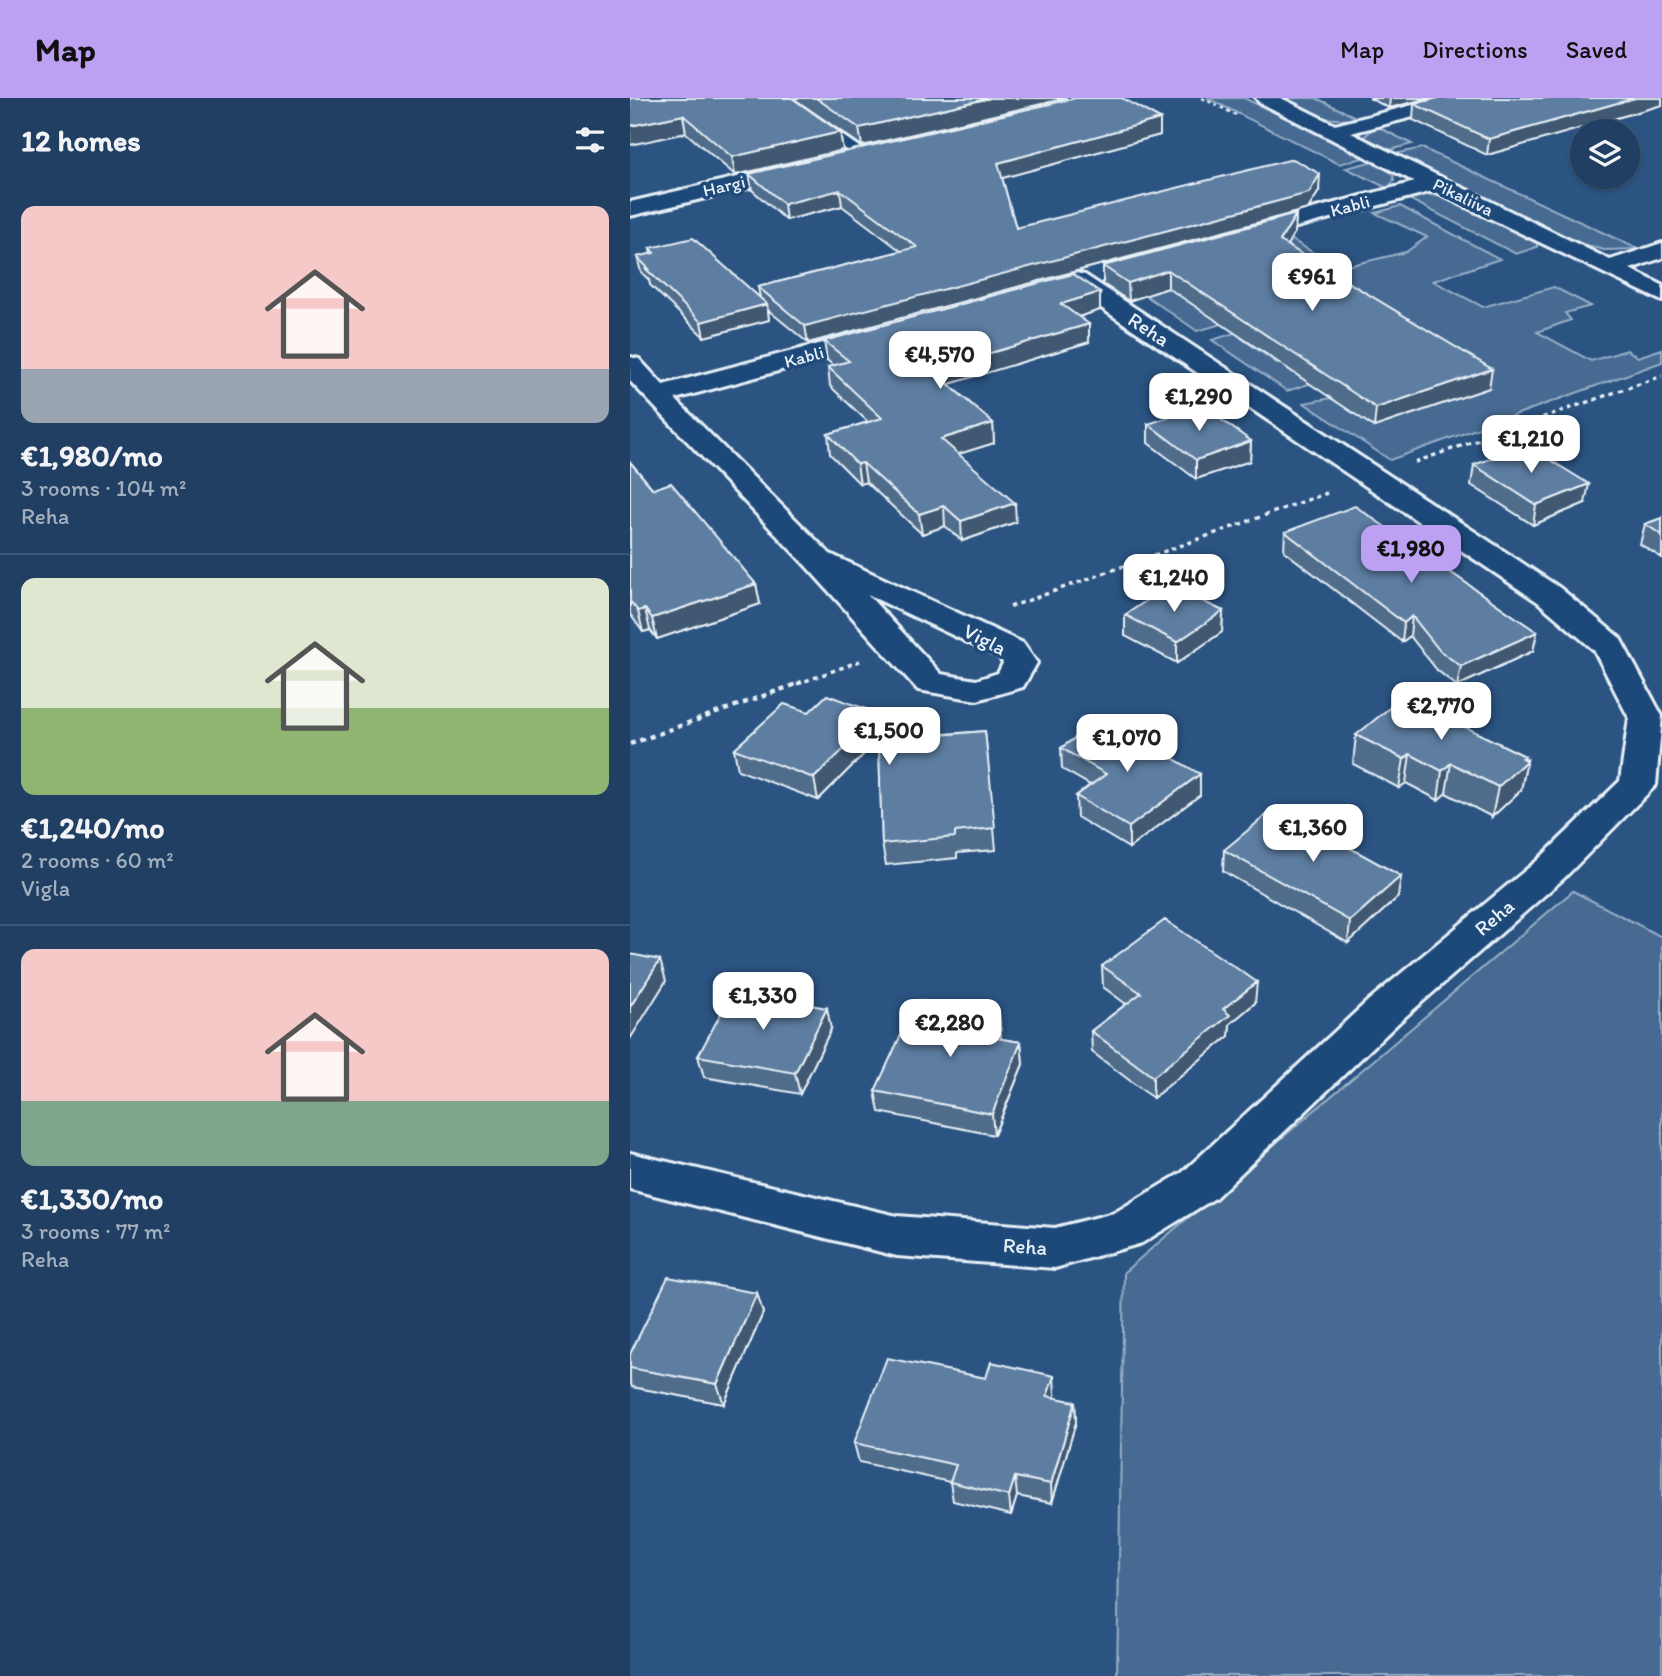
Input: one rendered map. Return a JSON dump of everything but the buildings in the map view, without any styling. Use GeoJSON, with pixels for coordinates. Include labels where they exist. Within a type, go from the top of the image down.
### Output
{"type":"FeatureCollection","features":[{"type":"Feature","properties":{"kind":"street","name":"Pikaliiva"},"geometry":{"type":"LineString","coordinates":[[1266,98],[1435,184],[1662,294]]}},
{"type":"Feature","properties":{"kind":"street"},"geometry":{"type":"LineString","coordinates":[[1335,131],[1464,98]]}},
{"type":"Feature","properties":{"kind":"street","name":"Hargi"},"geometry":{"type":"LineString","coordinates":[[630,209],[888,148]]}},
{"type":"Feature","properties":{"kind":"street","name":"Kabli"},"geometry":{"type":"LineString","coordinates":[[1220,241],[1435,184]]}},
{"type":"Feature","properties":{"kind":"street"},"geometry":{"type":"LineString","coordinates":[[1610,268],[1662,250]]}},
{"type":"Feature","properties":{"kind":"street","name":"Reha"},"geometry":{"type":"LineString","coordinates":[[630,1171],[897,1236],[1055,1248],[1126,1229],[1199,1185],[1384,1011],[1551,869],[1639,785],[1646,718],[1608,645],[1549,595],[1373,477],[1063,284],[1102,273]]}},
{"type":"Feature","properties":{"kind":"street","name":"Kabli"},"geometry":{"type":"LineString","coordinates":[[658,395],[892,332]]}},
{"type":"Feature","properties":{"kind":"street","name":"Vigla"},"geometry":{"type":"LineString","coordinates":[[630,365],[819,561],[930,683],[977,690],[1011,680],[1020,663],[1011,650],[819,561]]}},
{"type":"Feature","properties":{"kind":"lane"},"geometry":{"type":"LineString","coordinates":[[780,98],[862,154]]}},
{"type":"Feature","properties":{"kind":"path"},"geometry":{"type":"LineString","coordinates":[[958,625],[1662,376]]}},
{"type":"Feature","properties":{"kind":"path"},"geometry":{"type":"LineString","coordinates":[[630,744],[897,648]]}},
{"type":"Feature","properties":{"kind":"shaded area"},"geometry":{"type":"Polygon","coordinates":[[[1207,98],[1244,98],[1367,157],[1339,164],[1207,98]]]}},
{"type":"Feature","properties":{"kind":"shaded area"},"geometry":{"type":"Polygon","coordinates":[[[1279,98],[1316,98],[1364,121],[1322,118],[1279,98]]]}},
{"type":"Feature","properties":{"kind":"shaded area"},"geometry":{"type":"Polygon","coordinates":[[[1376,126],[1412,144],[1386,151],[1370,143],[1365,136],[1376,126]]]}},
{"type":"Feature","properties":{"kind":"shaded area"},"geometry":{"type":"Polygon","coordinates":[[[1422,148],[1638,249],[1604,250],[1582,244],[1394,154],[1422,148]]]}},
{"type":"Feature","properties":{"kind":"shaded area"},"geometry":{"type":"Polygon","coordinates":[[[1374,161],[1393,171],[1394,181],[1387,188],[1346,168],[1374,161]]]}},
{"type":"Feature","properties":{"kind":"shaded area"},"geometry":{"type":"Polygon","coordinates":[[[1420,193],[1452,199],[1537,241],[1537,247],[1516,254],[1401,195],[1420,193]]]}},
{"type":"Feature","properties":{"kind":"shaded area"},"geometry":{"type":"Polygon","coordinates":[[[1400,206],[1500,259],[1433,281],[1483,307],[1554,287],[1591,306],[1565,313],[1571,320],[1537,332],[1591,361],[1627,350],[1638,357],[1662,349],[1662,362],[1390,460],[1304,403],[1331,398],[1374,427],[1488,388],[1396,357],[1287,391],[1212,340],[1247,329],[1241,338],[1278,364],[1389,330],[1308,300],[1197,331],[1145,295],[1262,257],[1287,237],[1339,268],[1406,252],[1427,237],[1375,213],[1400,206]]]}},
{"type":"Feature","properties":{"kind":"shaded area"},"geometry":{"type":"Polygon","coordinates":[[[1573,891],[1662,937],[1662,1676],[1117,1676],[1124,1272],[1573,891]]]}}]}
